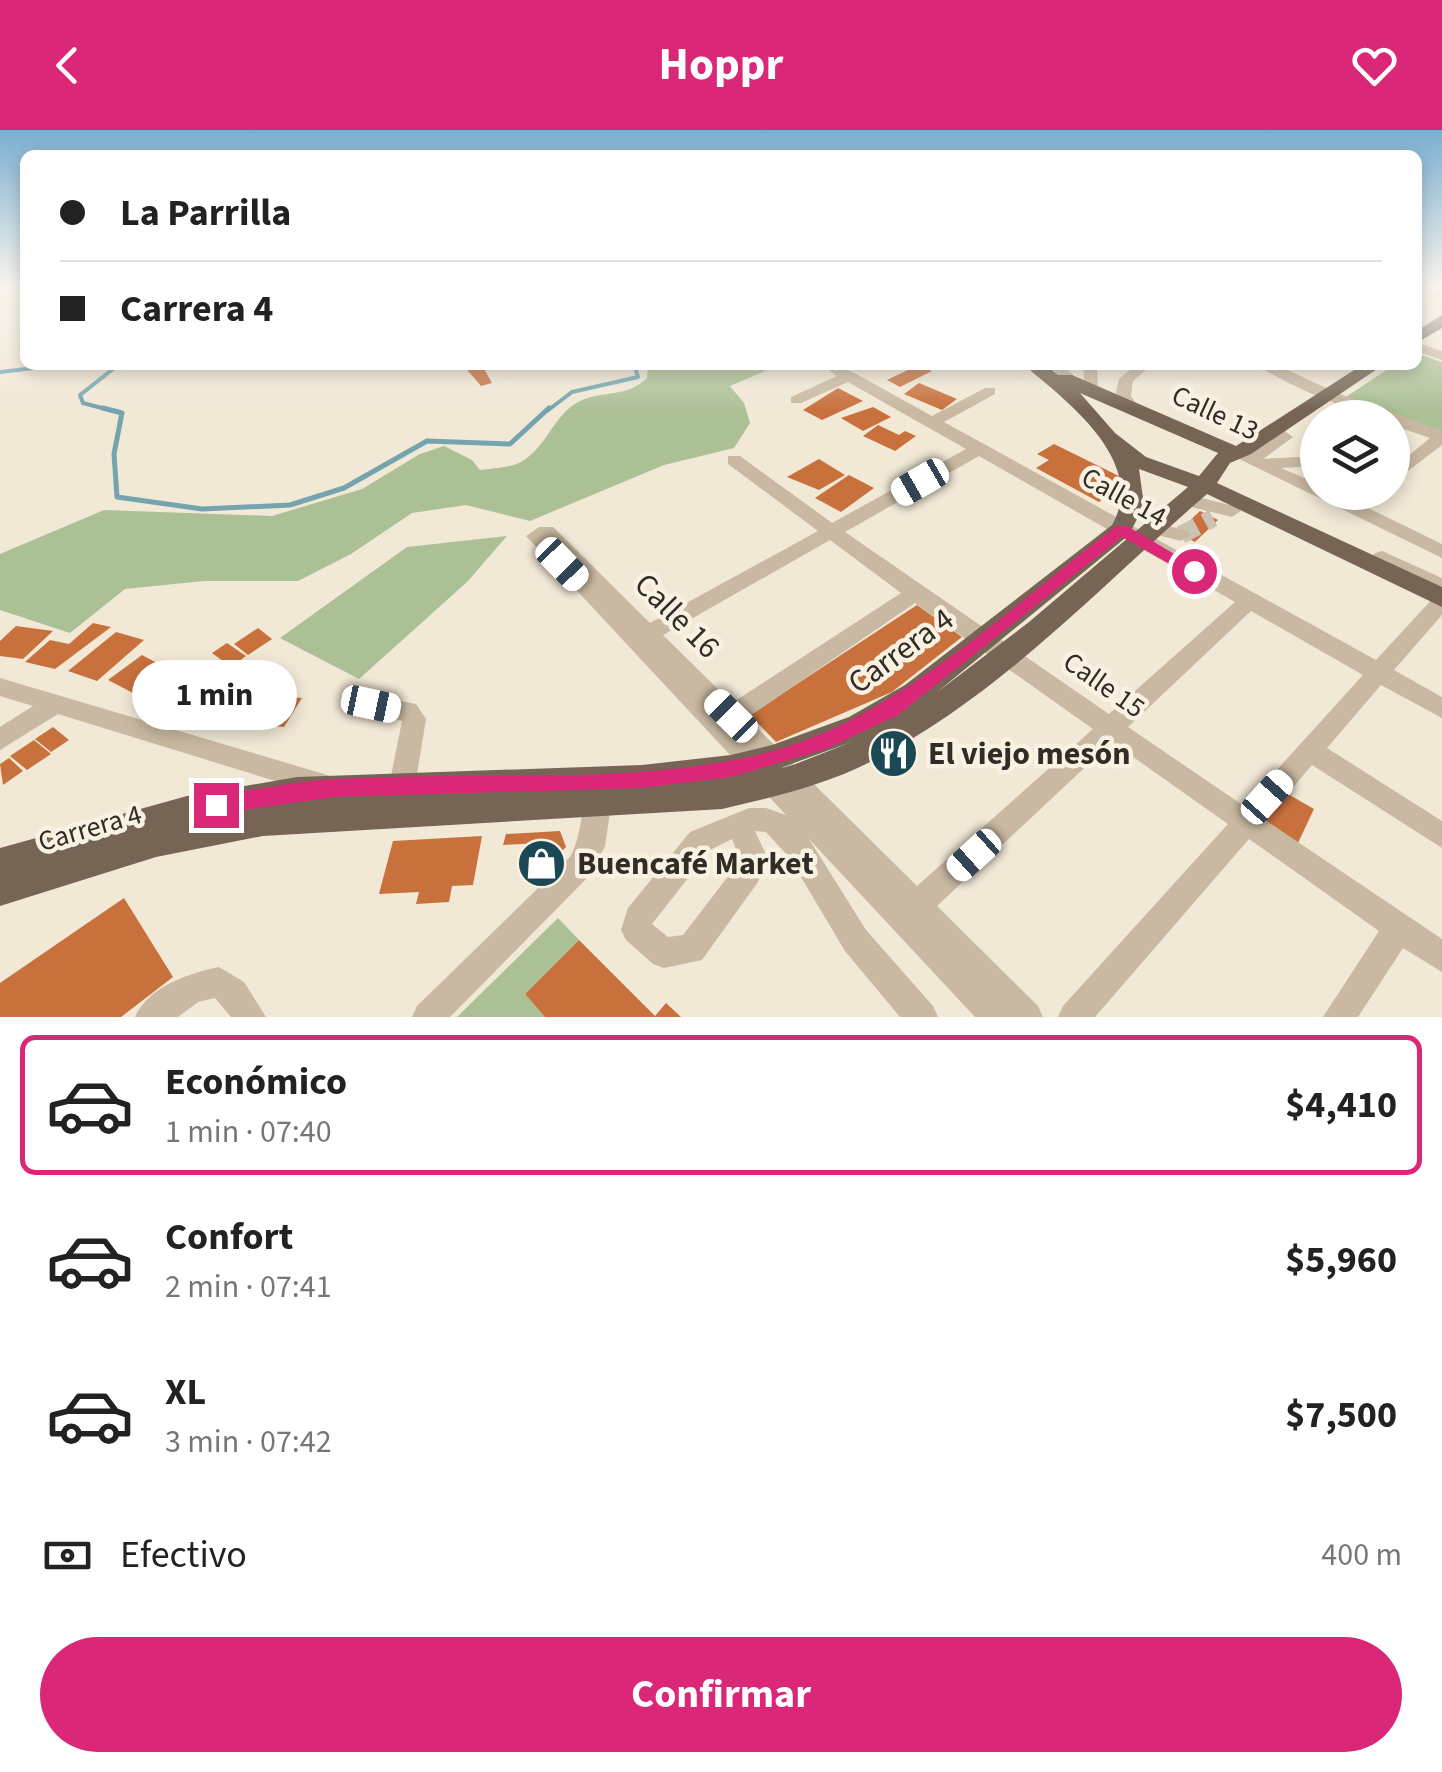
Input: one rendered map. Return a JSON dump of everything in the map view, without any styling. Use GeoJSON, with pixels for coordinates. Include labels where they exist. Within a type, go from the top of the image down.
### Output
{"type":"FeatureCollection","features":[{"type":"Feature","properties":{"kind":"main road"},"geometry":{"type":"LineString","coordinates":[[1046,370],[1094,417],[1127,463],[1136,490],[1133,512],[1149,533]]}},
{"type":"Feature","properties":{"kind":"main road","name":"Calle 13"},"geometry":{"type":"LineString","coordinates":[[1049,370],[1256,458]]}},
{"type":"Feature","properties":{"kind":"main road","name":"Carrera 4"},"geometry":{"type":"LineString","coordinates":[[0,889],[156,841],[264,820],[402,786],[722,795],[774,772],[891,741],[995,646],[1149,533],[1228,505],[1212,469],[1256,458],[1280,433],[1366,370]]}},
{"type":"Feature","properties":{"kind":"main road"},"geometry":{"type":"LineString","coordinates":[[1094,417],[1104,404],[1129,405]]}},
{"type":"Feature","properties":{"kind":"main road"},"geometry":{"type":"LineString","coordinates":[[1108,436],[1138,462],[1228,505],[1375,565],[1442,600]]}},
{"type":"Feature","properties":{"kind":"main road","name":"Carrera 4"},"geometry":{"type":"LineString","coordinates":[[0,864],[187,811],[613,790]]}},
{"type":"Feature","properties":{"kind":"street","name":"Calle 14"},"geometry":{"type":"LineString","coordinates":[[838,370],[979,450],[1149,533],[1249,601],[1442,708]]}},
{"type":"Feature","properties":{"kind":"street"},"geometry":{"type":"LineString","coordinates":[[1090,370],[1092,390]]}},
{"type":"Feature","properties":{"kind":"street"},"geometry":{"type":"LineString","coordinates":[[1129,405],[1123,396],[1126,379],[1138,370]]}},
{"type":"Feature","properties":{"kind":"street"},"geometry":{"type":"LineString","coordinates":[[1276,370],[1344,400]]}},
{"type":"Feature","properties":{"kind":"street"},"geometry":{"type":"LineString","coordinates":[[796,400],[848,376]]}},
{"type":"Feature","properties":{"kind":"street"},"geometry":{"type":"LineString","coordinates":[[931,422],[990,391]]}},
{"type":"Feature","properties":{"kind":"street"},"geometry":{"type":"LineString","coordinates":[[1410,425],[1442,437]]}},
{"type":"Feature","properties":{"kind":"street"},"geometry":{"type":"LineString","coordinates":[[1280,433],[1300,448]]}},
{"type":"Feature","properties":{"kind":"street"},"geometry":{"type":"LineString","coordinates":[[1410,463],[1442,437]]}},
{"type":"Feature","properties":{"kind":"street"},"geometry":{"type":"LineString","coordinates":[[649,633],[979,450]]}},
{"type":"Feature","properties":{"kind":"street"},"geometry":{"type":"LineString","coordinates":[[1256,458],[1300,460]]}},
{"type":"Feature","properties":{"kind":"street"},"geometry":{"type":"LineString","coordinates":[[1256,458],[1300,476]]}},
{"type":"Feature","properties":{"kind":"street","name":"Calle 13"},"geometry":{"type":"LineString","coordinates":[[1256,458],[1300,480]]}},
{"type":"Feature","properties":{"kind":"street","name":"Calle 15"},"geometry":{"type":"LineString","coordinates":[[734,460],[915,593],[1398,927],[1440,949]]}},
{"type":"Feature","properties":{"kind":"street","name":"Calle 13"},"geometry":{"type":"LineString","coordinates":[[1358,510],[1442,552]]}},
{"type":"Feature","properties":{"kind":"street","name":"Calle 16"},"geometry":{"type":"LineString","coordinates":[[997,1017],[774,772],[731,716],[546,532],[535,536],[774,772],[917,905],[1027,1017]]}},
{"type":"Feature","properties":{"kind":"street"},"geometry":{"type":"LineString","coordinates":[[1375,565],[1382,558],[1442,586]]}},
{"type":"Feature","properties":{"kind":"street"},"geometry":{"type":"LineString","coordinates":[[731,716],[915,593]]}},
{"type":"Feature","properties":{"kind":"street"},"geometry":{"type":"LineString","coordinates":[[1074,1017],[1442,600]]}},
{"type":"Feature","properties":{"kind":"street"},"geometry":{"type":"LineString","coordinates":[[917,905],[1114,729],[1249,601]]}},
{"type":"Feature","properties":{"kind":"street"},"geometry":{"type":"LineString","coordinates":[[0,687],[330,802]]}},
{"type":"Feature","properties":{"kind":"street"},"geometry":{"type":"LineString","coordinates":[[0,740],[56,704]]}},
{"type":"Feature","properties":{"kind":"street"},"geometry":{"type":"LineString","coordinates":[[371,704],[408,712],[414,719],[402,786]]}},
{"type":"Feature","properties":{"kind":"street"},"geometry":{"type":"LineString","coordinates":[[1309,750],[1442,836]]}},
{"type":"Feature","properties":{"kind":"street"},"geometry":{"type":"LineString","coordinates":[[428,1017],[580,866],[613,790]]}},
{"type":"Feature","properties":{"kind":"street"},"geometry":{"type":"LineString","coordinates":[[738,823],[752,858],[748,873],[690,949],[664,953],[636,930],[638,918],[700,841],[738,823],[754,818],[780,826],[815,872],[839,916],[922,1017]]}},
{"type":"Feature","properties":{"kind":"street"},"geometry":{"type":"LineString","coordinates":[[1339,1017],[1398,927]]}},
{"type":"Feature","properties":{"kind":"street"},"geometry":{"type":"LineString","coordinates":[[151,1017],[190,988],[219,982],[233,993],[250,1017]]}},
{"type":"Feature","properties":{"kind":"green space"},"geometry":{"type":"Polygon","coordinates":[[[1422,355],[1442,362],[1442,434],[1410,422],[1410,400],[1346,397],[1386,370],[1422,370],[1422,355]]]}},
{"type":"Feature","properties":{"kind":"green space"},"geometry":{"type":"Polygon","coordinates":[[[648,370],[765,371],[730,386],[744,403],[750,423],[734,448],[664,465],[530,521],[466,505],[412,513],[351,554],[298,581],[204,581],[125,589],[70,633],[0,610],[0,554],[104,510],[272,516],[362,489],[420,454],[444,446],[472,460],[480,470],[510,466],[529,457],[563,414],[580,401],[623,391],[647,378],[648,370]]]}},
{"type":"Feature","properties":{"kind":"green space"},"geometry":{"type":"Polygon","coordinates":[[[507,536],[467,582],[359,679],[280,638],[407,547],[507,536]]]}},
{"type":"Feature","properties":{"kind":"green space"},"geometry":{"type":"Polygon","coordinates":[[[558,918],[579,940],[525,994],[545,1017],[457,1017],[558,918]]]}},
{"type":"Feature","properties":{"kind":"building"},"geometry":{"type":"Polygon","coordinates":[[[467,370],[485,370],[492,383],[481,386],[467,370]]]}},
{"type":"Feature","properties":{"kind":"building"},"geometry":{"type":"Polygon","coordinates":[[[908,370],[932,371],[900,387],[887,380],[908,370]]]}},
{"type":"Feature","properties":{"kind":"building"},"geometry":{"type":"Polygon","coordinates":[[[919,383],[957,399],[942,410],[904,394],[919,383]]]}},
{"type":"Feature","properties":{"kind":"building"},"geometry":{"type":"Polygon","coordinates":[[[838,388],[863,401],[822,420],[803,410],[838,388]]]}},
{"type":"Feature","properties":{"kind":"building"},"geometry":{"type":"Polygon","coordinates":[[[873,407],[891,417],[863,431],[841,418],[873,407]]]}},
{"type":"Feature","properties":{"kind":"building"},"geometry":{"type":"Polygon","coordinates":[[[878,425],[899,435],[905,431],[916,436],[895,451],[863,436],[878,425]]]}},
{"type":"Feature","properties":{"kind":"building"},"geometry":{"type":"Polygon","coordinates":[[[1054,444],[1129,481],[1099,502],[1036,468],[1049,460],[1037,454],[1054,444]]]}},
{"type":"Feature","properties":{"kind":"building"},"geometry":{"type":"Polygon","coordinates":[[[819,459],[845,475],[819,490],[787,477],[819,459]]]}},
{"type":"Feature","properties":{"kind":"building"},"geometry":{"type":"Polygon","coordinates":[[[849,475],[874,488],[841,512],[815,498],[849,475]]]}},
{"type":"Feature","properties":{"kind":"building"},"geometry":{"type":"Polygon","coordinates":[[[1200,511],[1218,520],[1195,542],[1177,533],[1200,511]]]}},
{"type":"Feature","properties":{"kind":"building"},"geometry":{"type":"Polygon","coordinates":[[[917,605],[962,637],[892,692],[776,742],[750,715],[917,605]]]}},
{"type":"Feature","properties":{"kind":"building"},"geometry":{"type":"Polygon","coordinates":[[[93,623],[111,627],[55,669],[25,662],[50,640],[69,644],[93,623]]]}},
{"type":"Feature","properties":{"kind":"building"},"geometry":{"type":"Polygon","coordinates":[[[16,626],[53,631],[23,659],[0,656],[0,641],[16,626]]]}},
{"type":"Feature","properties":{"kind":"building"},"geometry":{"type":"Polygon","coordinates":[[[258,628],[272,639],[248,655],[234,644],[258,628]]]}},
{"type":"Feature","properties":{"kind":"building"},"geometry":{"type":"Polygon","coordinates":[[[116,632],[144,640],[97,681],[68,671],[116,632]]]}},
{"type":"Feature","properties":{"kind":"building"},"geometry":{"type":"Polygon","coordinates":[[[227,643],[246,656],[231,667],[212,653],[227,643]]]}},
{"type":"Feature","properties":{"kind":"building"},"geometry":{"type":"Polygon","coordinates":[[[142,655],[168,669],[135,694],[108,680],[142,655]]]}},
{"type":"Feature","properties":{"kind":"building"},"geometry":{"type":"Polygon","coordinates":[[[179,663],[216,674],[183,706],[145,694],[179,663]]]}},
{"type":"Feature","properties":{"kind":"building"},"geometry":{"type":"Polygon","coordinates":[[[260,694],[302,698],[284,727],[241,723],[260,694]]]}},
{"type":"Feature","properties":{"kind":"building"},"geometry":{"type":"Polygon","coordinates":[[[53,727],[69,740],[51,752],[35,739],[53,727]]]}},
{"type":"Feature","properties":{"kind":"building"},"geometry":{"type":"Polygon","coordinates":[[[34,740],[51,754],[27,770],[10,756],[34,740]]]}},
{"type":"Feature","properties":{"kind":"building"},"geometry":{"type":"Polygon","coordinates":[[[9,758],[23,771],[3,785],[0,764],[9,758]]]}},
{"type":"Feature","properties":{"kind":"building"},"geometry":{"type":"Polygon","coordinates":[[[1281,790],[1314,809],[1297,845],[1262,824],[1281,790]]]}},
{"type":"Feature","properties":{"kind":"building"},"geometry":{"type":"Polygon","coordinates":[[[560,831],[566,847],[551,863],[557,867],[543,884],[523,869],[541,848],[539,843],[503,845],[506,834],[560,831]]]}},
{"type":"Feature","properties":{"kind":"building"},"geometry":{"type":"Polygon","coordinates":[[[482,836],[473,885],[452,886],[449,902],[416,904],[419,892],[379,894],[393,841],[482,836]]]}},
{"type":"Feature","properties":{"kind":"building"},"geometry":{"type":"Polygon","coordinates":[[[124,898],[173,977],[121,1017],[0,1017],[0,983],[124,898]]]}},
{"type":"Feature","properties":{"kind":"building"},"geometry":{"type":"Polygon","coordinates":[[[579,940],[655,1016],[666,1003],[681,1017],[545,1017],[525,994],[579,940]]]}},
{"type":"Feature","properties":{"kind":"waterway"},"geometry":{"type":"LineString","coordinates":[[0,372],[20,370]]}},
{"type":"Feature","properties":{"kind":"waterway"},"geometry":{"type":"LineString","coordinates":[[112,370],[80,395],[83,403],[113,411]]}},
{"type":"Feature","properties":{"kind":"waterway"},"geometry":{"type":"LineString","coordinates":[[547,411],[572,392],[638,377],[636,370]]}},
{"type":"Feature","properties":{"kind":"waterway"},"geometry":{"type":"LineString","coordinates":[[103,408],[122,413],[114,454],[117,497],[202,509],[290,505],[344,488],[427,441],[510,444],[549,408]]}},
{"type":"Feature","properties":{"kind":"tunnel"},"geometry":{"type":"LineString","coordinates":[[1181,535],[1213,518]]}},
{"type":"Feature","properties":{"kind":"place","name":"El viejo mesón"},"geometry":{"type":"Point","coordinates":[893,754]}},
{"type":"Feature","properties":{"kind":"place","name":"Buencafé Market"},"geometry":{"type":"Point","coordinates":[542,864]}},
{"type":"Feature","properties":{"kind":"route"},"geometry":{"type":"LineString","coordinates":[[216,805],[334,788],[642,779],[731,768],[826,741],[891,709],[1122,530],[1194,571]]}}]}
